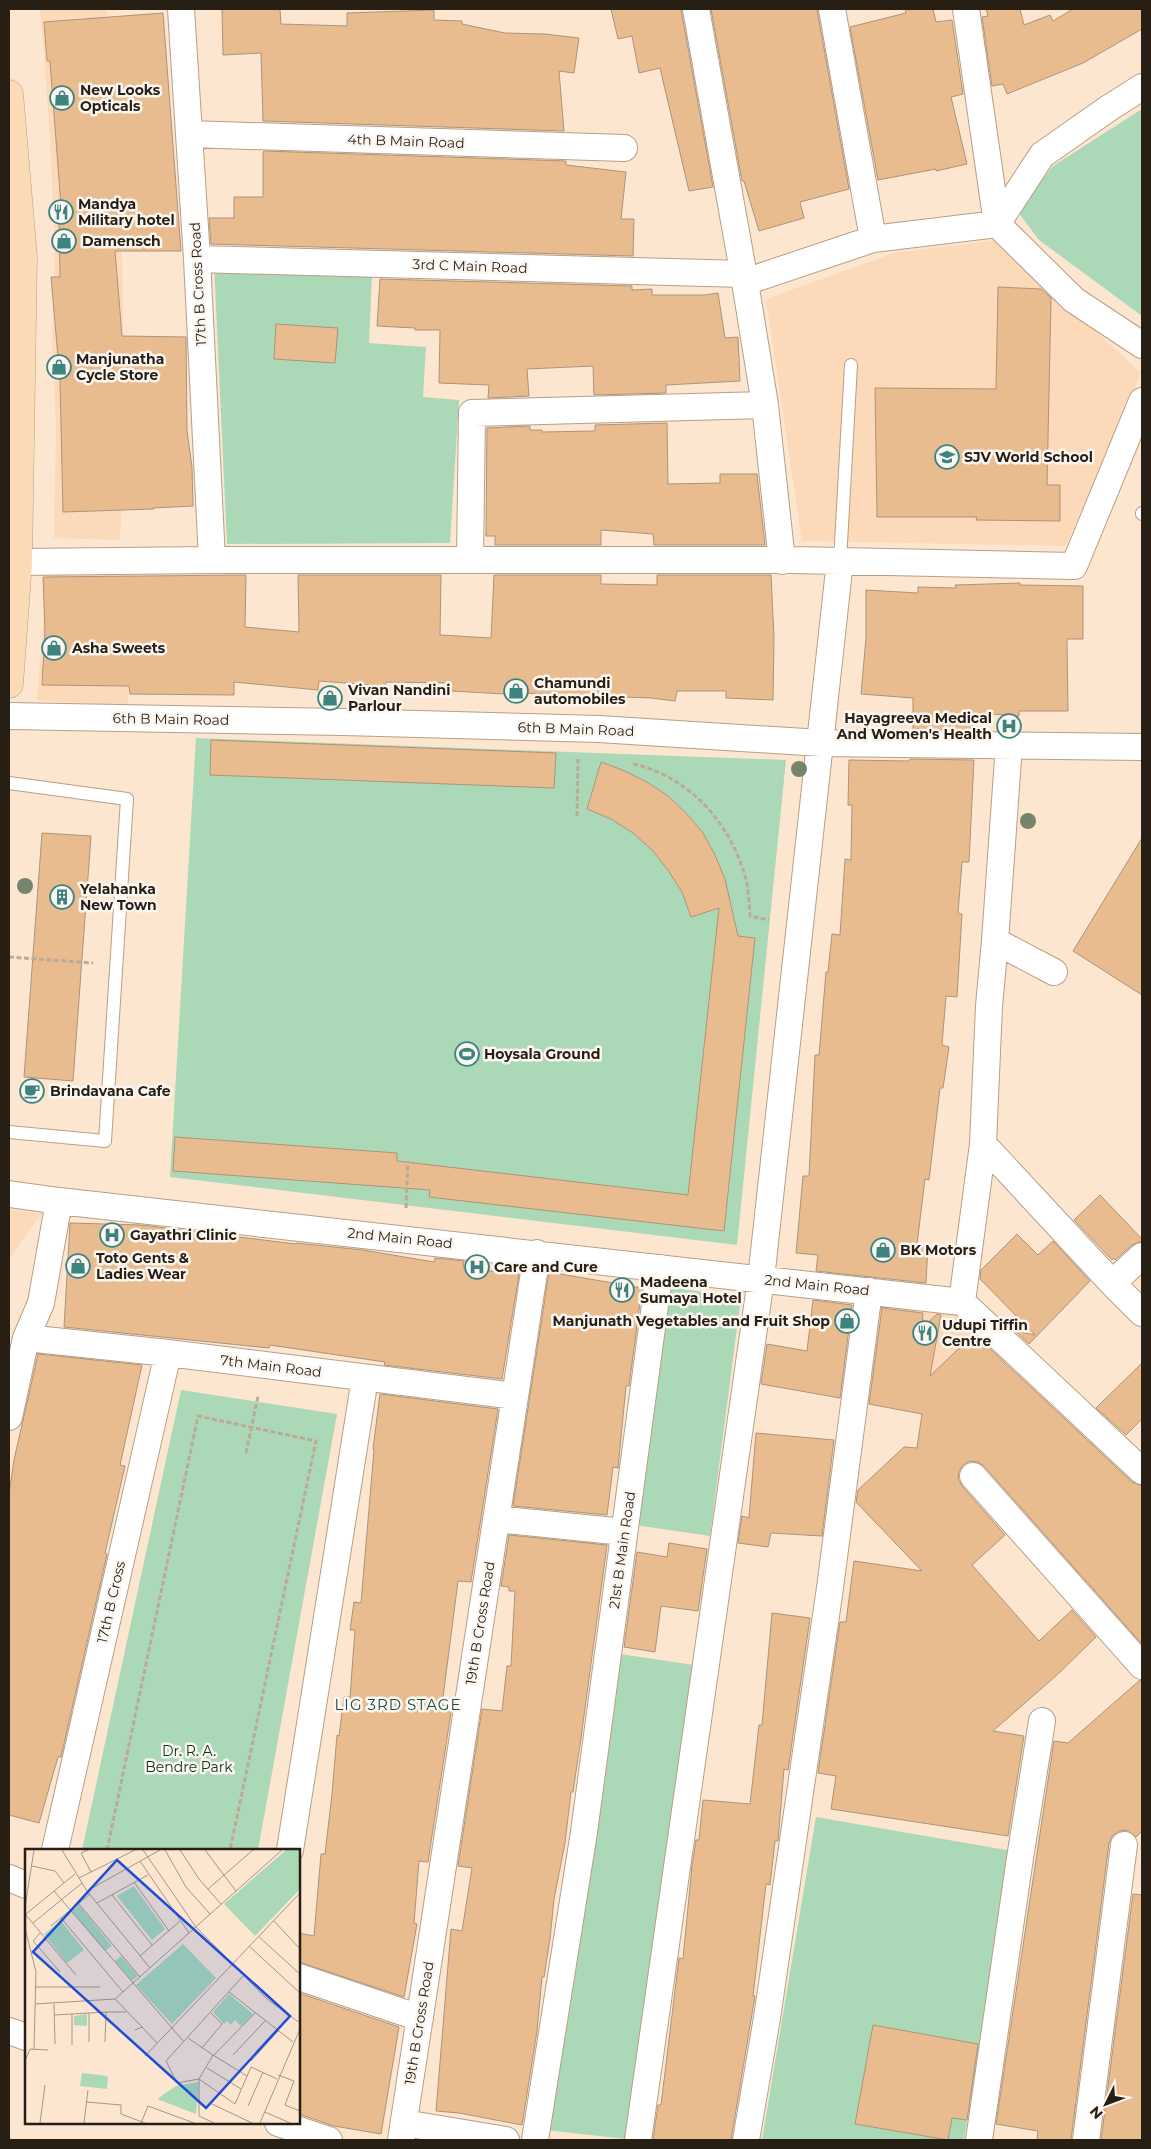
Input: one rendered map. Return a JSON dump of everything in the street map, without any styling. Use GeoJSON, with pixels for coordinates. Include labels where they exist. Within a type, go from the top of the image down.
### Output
{"type":"FeatureCollection","features":[{"type":"Feature","properties":{"kind":"main road"},"geometry":{"type":"LineString","coordinates":[[9,94],[23,257],[18,562],[9,684]]}},
{"type":"Feature","properties":{"kind":"street","name":"17th B Cross Road"},"geometry":{"type":"LineString","coordinates":[[180,9],[196,258],[212,560]]}},
{"type":"Feature","properties":{"kind":"street"},"geometry":{"type":"LineString","coordinates":[[696,9],[794,560]]}},
{"type":"Feature","properties":{"kind":"street"},"geometry":{"type":"LineString","coordinates":[[832,9],[873,239]]}},
{"type":"Feature","properties":{"kind":"street"},"geometry":{"type":"LineString","coordinates":[[966,9],[997,224],[1074,300],[1142,345]]}},
{"type":"Feature","properties":{"kind":"street"},"geometry":{"type":"LineString","coordinates":[[744,278],[873,239],[997,224],[1042,155],[1142,87]]}},
{"type":"Feature","properties":{"kind":"street","name":"4th B Main Road"},"geometry":{"type":"LineString","coordinates":[[188,134],[624,148]]}},
{"type":"Feature","properties":{"kind":"street","name":"3rd C Main Road"},"geometry":{"type":"LineString","coordinates":[[196,258],[744,278]]}},
{"type":"Feature","properties":{"kind":"street"},"geometry":{"type":"LineString","coordinates":[[18,562],[794,560],[1074,566],[1142,401]]}},
{"type":"Feature","properties":{"kind":"street"},"geometry":{"type":"LineString","coordinates":[[470,560],[472,413],[765,405]]}},
{"type":"Feature","properties":{"kind":"street"},"geometry":{"type":"LineString","coordinates":[[638,2140],[761,1279],[840,561]]}},
{"type":"Feature","properties":{"kind":"street","name":"6th B Main Road"},"geometry":{"type":"LineString","coordinates":[[9,716],[343,722],[579,729],[821,743],[1142,747]]}},
{"type":"Feature","properties":{"kind":"street"},"geometry":{"type":"LineString","coordinates":[[1009,746],[989,1006],[983,1144],[962,1302],[1142,1471]]}},
{"type":"Feature","properties":{"kind":"street"},"geometry":{"type":"LineString","coordinates":[[995,941],[1054,972]]}},
{"type":"Feature","properties":{"kind":"street"},"geometry":{"type":"LineString","coordinates":[[983,1144],[1112,1283],[1142,1312]]}},
{"type":"Feature","properties":{"kind":"street","name":"2nd Main Road"},"geometry":{"type":"LineString","coordinates":[[9,1194],[962,1302]]}},
{"type":"Feature","properties":{"kind":"street"},"geometry":{"type":"LineString","coordinates":[[9,1417],[26,1338],[42,1303],[59,1201]]}},
{"type":"Feature","properties":{"kind":"street","name":"19th B Cross Road"},"geometry":{"type":"LineString","coordinates":[[402,2132],[536,1254]]}},
{"type":"Feature","properties":{"kind":"street"},"geometry":{"type":"LineString","coordinates":[[1112,1283],[1142,1256]]}},
{"type":"Feature","properties":{"kind":"street","name":"21st B Main Road"},"geometry":{"type":"LineString","coordinates":[[535,2140],[584,1832],[660,1268]]}},
{"type":"Feature","properties":{"kind":"street"},"geometry":{"type":"LineString","coordinates":[[746,2140],[768,2008],[828,1596],[869,1291]]}},
{"type":"Feature","properties":{"kind":"street","name":"7th Main Road"},"geometry":{"type":"LineString","coordinates":[[26,1338],[168,1353],[515,1396]]}},
{"type":"Feature","properties":{"kind":"street","name":"17th B Cross"},"geometry":{"type":"LineString","coordinates":[[55,1849],[168,1353]]}},
{"type":"Feature","properties":{"kind":"street"},"geometry":{"type":"LineString","coordinates":[[290,1849],[365,1378]]}},
{"type":"Feature","properties":{"kind":"street"},"geometry":{"type":"LineString","coordinates":[[973,1476],[1142,1666]]}},
{"type":"Feature","properties":{"kind":"street"},"geometry":{"type":"LineString","coordinates":[[496,1519],[624,1532]]}},
{"type":"Feature","properties":{"kind":"street"},"geometry":{"type":"LineString","coordinates":[[979,2140],[1042,1722]]}},
{"type":"Feature","properties":{"kind":"street"},"geometry":{"type":"LineString","coordinates":[[1086,2140],[1124,1845]]}},
{"type":"Feature","properties":{"kind":"street"},"geometry":{"type":"LineString","coordinates":[[9,1878],[25,1885]]}},
{"type":"Feature","properties":{"kind":"street"},"geometry":{"type":"LineString","coordinates":[[300,1977],[420,2018]]}},
{"type":"Feature","properties":{"kind":"street"},"geometry":{"type":"LineString","coordinates":[[9,2031],[25,2037]]}},
{"type":"Feature","properties":{"kind":"street"},"geometry":{"type":"LineString","coordinates":[[281,2124],[329,2140]]}},
{"type":"Feature","properties":{"kind":"street"},"geometry":{"type":"LineString","coordinates":[[402,2132],[506,2140]]}},
{"type":"Feature","properties":{"kind":"lane"},"geometry":{"type":"LineString","coordinates":[[840,561],[851,365]]}},
{"type":"Feature","properties":{"kind":"lane"},"geometry":{"type":"LineString","coordinates":[[9,783],[127,799],[105,1141],[9,1132]]}},
{"type":"Feature","properties":{"kind":"path"},"geometry":{"type":"LineString","coordinates":[[577,816],[579,729]]}},
{"type":"Feature","properties":{"kind":"path"},"geometry":{"type":"LineString","coordinates":[[618,731],[615,760],[641,766],[669,778],[700,800],[718,819],[732,842],[742,865],[748,890],[750,916]]}},
{"type":"Feature","properties":{"kind":"path"},"geometry":{"type":"LineString","coordinates":[[9,957],[116,964]]}},
{"type":"Feature","properties":{"kind":"path"},"geometry":{"type":"LineString","coordinates":[[405,1239],[408,1161]]}},
{"type":"Feature","properties":{"kind":"path"},"geometry":{"type":"LineString","coordinates":[[107,1849],[198,1416],[316,1441],[230,1849]]}},
{"type":"Feature","properties":{"kind":"path"},"geometry":{"type":"LineString","coordinates":[[246,1453],[252,1428]]}},
{"type":"Feature","properties":{"kind":"shaded area"},"geometry":{"type":"Polygon","coordinates":[[[40,9],[107,9],[116,112],[122,245],[124,443],[120,540],[54,538],[56,425],[52,343],[55,247],[49,120],[40,9]]]}},
{"type":"Feature","properties":{"kind":"shaded area","name":"SJV World School"},"geometry":{"type":"Polygon","coordinates":[[[996,240],[1141,373],[1066,546],[802,541],[766,299],[894,253],[996,240]]]}},
{"type":"Feature","properties":{"kind":"shaded area"},"geometry":{"type":"Polygon","coordinates":[[[133,565],[128,706],[37,700],[48,566],[133,565]]]}},
{"type":"Feature","properties":{"kind":"shaded area"},"geometry":{"type":"Polygon","coordinates":[[[9,1210],[42,1213],[9,1259],[9,1210]]]}},
{"type":"Feature","properties":{"kind":"shaded area"},"geometry":{"type":"Polygon","coordinates":[[[876,1296],[962,1306],[1013,1355],[954,1410],[938,1394],[868,1380],[876,1296]]]}},
{"type":"Feature","properties":{"kind":"green space"},"geometry":{"type":"Polygon","coordinates":[[[1142,109],[1142,316],[1039,240],[1018,212],[1053,166],[1142,109]]]}},
{"type":"Feature","properties":{"kind":"green space"},"geometry":{"type":"Polygon","coordinates":[[[214,264],[372,275],[369,343],[426,347],[423,397],[459,400],[450,543],[227,544],[214,264]]]}},
{"type":"Feature","properties":{"kind":"green space","name":"Hoysala Ground"},"geometry":{"type":"Polygon","coordinates":[[[196,738],[786,760],[737,1245],[170,1177],[196,738]]]}},
{"type":"Feature","properties":{"kind":"green space"},"geometry":{"type":"Polygon","coordinates":[[[667,1287],[741,1297],[710,1536],[635,1525],[667,1287]]]}},
{"type":"Feature","properties":{"kind":"green space","name":"Dr. R. A. Bendre Park"},"geometry":{"type":"Polygon","coordinates":[[[181,1390],[337,1414],[258,1849],[82,1849],[181,1390]]]}},
{"type":"Feature","properties":{"kind":"green space"},"geometry":{"type":"Polygon","coordinates":[[[620,1654],[694,1665],[626,2139],[546,2130],[620,1654]]]}},
{"type":"Feature","properties":{"kind":"green space"},"geometry":{"type":"Polygon","coordinates":[[[816,1817],[1012,1851],[964,2140],[762,2140],[816,1817]]]}},
{"type":"Feature","properties":{"kind":"building"},"geometry":{"type":"Polygon","coordinates":[[[222,9],[280,9],[281,24],[347,26],[347,13],[434,10],[434,20],[462,21],[462,24],[505,33],[545,34],[579,38],[574,73],[559,71],[564,131],[263,121],[261,53],[223,55],[222,9]]]}},
{"type":"Feature","properties":{"kind":"building"},"geometry":{"type":"Polygon","coordinates":[[[611,9],[681,9],[713,187],[689,191],[660,68],[639,73],[632,36],[618,39],[611,9]]]}},
{"type":"Feature","properties":{"kind":"building"},"geometry":{"type":"Polygon","coordinates":[[[711,9],[817,9],[849,189],[800,202],[804,218],[759,231],[744,181],[742,181],[711,9]]]}},
{"type":"Feature","properties":{"kind":"building"},"geometry":{"type":"Polygon","coordinates":[[[905,9],[933,9],[936,22],[952,20],[963,94],[951,97],[967,164],[878,180],[850,27],[906,13],[905,9]]]}},
{"type":"Feature","properties":{"kind":"building"},"geometry":{"type":"Polygon","coordinates":[[[986,9],[1020,9],[1024,25],[1050,15],[1053,21],[1073,9],[1142,9],[1142,29],[1083,63],[1007,94],[1003,84],[992,86],[982,17],[988,16],[986,9]]]}},
{"type":"Feature","properties":{"kind":"building"},"geometry":{"type":"Polygon","coordinates":[[[163,13],[181,251],[115,251],[122,336],[186,337],[187,431],[192,467],[193,506],[63,512],[60,380],[51,277],[60,277],[59,219],[62,219],[50,61],[47,61],[44,22],[163,13]]]}},
{"type":"Feature","properties":{"kind":"building"},"geometry":{"type":"Polygon","coordinates":[[[264,151],[566,161],[566,165],[626,172],[621,219],[634,219],[633,256],[211,244],[209,218],[234,218],[234,197],[263,197],[264,151]]]}},
{"type":"Feature","properties":{"kind":"building"},"geometry":{"type":"Polygon","coordinates":[[[380,279],[632,286],[632,290],[652,289],[652,295],[705,295],[718,293],[725,338],[738,337],[740,381],[666,385],[666,393],[594,395],[593,366],[527,369],[529,396],[488,398],[489,385],[439,383],[440,330],[415,330],[415,328],[377,326],[380,279]]]}},
{"type":"Feature","properties":{"kind":"building"},"geometry":{"type":"Polygon","coordinates":[[[998,287],[1041,289],[1051,298],[1047,485],[1060,485],[1060,521],[976,520],[977,517],[877,517],[875,388],[996,389],[998,287]]]}},
{"type":"Feature","properties":{"kind":"building"},"geometry":{"type":"Polygon","coordinates":[[[276,324],[338,328],[335,363],[274,359],[276,324]]]}},
{"type":"Feature","properties":{"kind":"building"},"geometry":{"type":"Polygon","coordinates":[[[667,423],[668,484],[720,483],[720,474],[757,474],[765,545],[654,545],[653,534],[601,530],[601,545],[495,545],[495,536],[486,536],[487,428],[530,426],[530,430],[542,430],[542,432],[595,431],[595,425],[667,423]]]}},
{"type":"Feature","properties":{"kind":"building"},"geometry":{"type":"Polygon","coordinates":[[[246,575],[245,627],[299,632],[298,575],[441,575],[440,635],[491,638],[494,575],[601,575],[601,584],[657,585],[657,575],[771,575],[774,637],[773,700],[726,698],[726,691],[677,691],[675,701],[651,698],[522,693],[522,695],[451,691],[451,683],[386,682],[385,686],[319,681],[318,690],[234,682],[234,695],[130,694],[129,686],[42,685],[45,632],[43,577],[246,575]]]}},
{"type":"Feature","properties":{"kind":"building"},"geometry":{"type":"Polygon","coordinates":[[[1020,583],[1020,585],[1083,586],[1083,639],[1067,639],[1068,711],[1019,711],[1019,716],[979,713],[977,715],[976,730],[913,729],[913,698],[861,694],[866,638],[866,590],[918,593],[918,587],[956,588],[955,585],[1020,583]]]}},
{"type":"Feature","properties":{"kind":"building"},"geometry":{"type":"Polygon","coordinates":[[[211,740],[556,753],[554,788],[210,775],[211,740]]]}},
{"type":"Feature","properties":{"kind":"building"},"geometry":{"type":"Polygon","coordinates":[[[910,759],[974,760],[969,862],[962,862],[958,913],[962,914],[957,997],[946,996],[942,1045],[949,1047],[943,1088],[940,1088],[929,1180],[925,1179],[917,1244],[928,1245],[926,1283],[816,1271],[818,1255],[796,1253],[803,1176],[809,1176],[815,1055],[819,1055],[826,972],[828,972],[832,934],[840,935],[845,859],[851,860],[852,805],[848,805],[849,760],[909,761],[910,759]]]}},
{"type":"Feature","properties":{"kind":"building"},"geometry":{"type":"Polygon","coordinates":[[[601,762],[647,782],[668,796],[686,813],[703,833],[715,855],[725,879],[738,936],[755,938],[724,1231],[429,1197],[430,1190],[173,1171],[175,1137],[397,1153],[397,1161],[688,1195],[719,908],[691,917],[682,892],[652,850],[633,833],[611,819],[587,809],[601,762]]]}},
{"type":"Feature","properties":{"kind":"building","name":"Yelahanka New Town"},"geometry":{"type":"Polygon","coordinates":[[[42,833],[91,836],[73,1081],[24,1077],[42,833]]]}},
{"type":"Feature","properties":{"kind":"building"},"geometry":{"type":"Polygon","coordinates":[[[1142,838],[1142,995],[1073,951],[1142,838]]]}},
{"type":"Feature","properties":{"kind":"building"},"geometry":{"type":"Polygon","coordinates":[[[1100,1195],[1142,1239],[1142,1241],[1132,1245],[1115,1260],[1114,1258],[1112,1260],[1074,1220],[1100,1195]]]}},
{"type":"Feature","properties":{"kind":"building"},"geometry":{"type":"Polygon","coordinates":[[[70,1223],[141,1225],[296,1244],[363,1250],[434,1262],[435,1258],[464,1261],[463,1268],[519,1274],[502,1379],[384,1365],[385,1362],[270,1345],[269,1348],[64,1327],[70,1223]]]}},
{"type":"Feature","properties":{"kind":"building"},"geometry":{"type":"Polygon","coordinates":[[[1017,1234],[1038,1255],[1053,1241],[1090,1281],[1029,1344],[1015,1331],[1035,1335],[980,1279],[981,1270],[1017,1234]]]}},
{"type":"Feature","properties":{"kind":"building"},"geometry":{"type":"Polygon","coordinates":[[[549,1272],[642,1288],[629,1386],[626,1386],[618,1468],[613,1467],[607,1515],[513,1506],[549,1272]]]}},
{"type":"Feature","properties":{"kind":"building"},"geometry":{"type":"Polygon","coordinates":[[[813,1300],[852,1305],[840,1398],[761,1384],[767,1344],[807,1351],[813,1300]]]}},
{"type":"Feature","properties":{"kind":"building"},"geometry":{"type":"Polygon","coordinates":[[[882,1308],[923,1313],[922,1328],[937,1314],[941,1315],[930,1376],[974,1334],[1132,1482],[1142,1486],[1142,1644],[984,1466],[978,1462],[970,1461],[963,1465],[959,1471],[958,1479],[962,1486],[1005,1535],[972,1565],[1039,1641],[1072,1610],[1096,1637],[1058,1674],[993,1731],[1024,1736],[1008,1836],[831,1809],[836,1776],[818,1773],[840,1622],[846,1622],[854,1561],[922,1571],[856,1502],[858,1490],[904,1447],[917,1448],[922,1414],[869,1404],[882,1308]]]}},
{"type":"Feature","properties":{"kind":"building"},"geometry":{"type":"Polygon","coordinates":[[[38,1354],[142,1365],[120,1465],[125,1466],[105,1553],[107,1554],[61,1757],[58,1757],[39,1823],[9,1815],[9,1494],[14,1460],[38,1354]]]}},
{"type":"Feature","properties":{"kind":"building"},"geometry":{"type":"Polygon","coordinates":[[[1142,1363],[1142,1419],[1126,1435],[1096,1408],[1142,1363]]]}},
{"type":"Feature","properties":{"kind":"building"},"geometry":{"type":"Polygon","coordinates":[[[380,1394],[498,1409],[471,1582],[458,1581],[442,1705],[452,1706],[428,1862],[419,1861],[414,1923],[417,1924],[404,1997],[300,1962],[300,1933],[314,1936],[321,1854],[325,1854],[337,1735],[339,1736],[344,1697],[350,1697],[355,1630],[350,1630],[354,1602],[361,1603],[373,1449],[380,1394]]]}},
{"type":"Feature","properties":{"kind":"building"},"geometry":{"type":"Polygon","coordinates":[[[756,1433],[834,1440],[822,1536],[771,1533],[768,1547],[738,1543],[742,1516],[749,1518],[756,1433]]]}},
{"type":"Feature","properties":{"kind":"building"},"geometry":{"type":"Polygon","coordinates":[[[509,1535],[607,1545],[581,1738],[573,1792],[571,1792],[565,1843],[554,1899],[544,1977],[542,1977],[537,2031],[522,2125],[459,2113],[436,2111],[451,1929],[462,1931],[472,1868],[458,1866],[482,1709],[502,1711],[507,1666],[511,1666],[515,1591],[509,1591],[509,1587],[501,1586],[509,1535]]]}},
{"type":"Feature","properties":{"kind":"building"},"geometry":{"type":"Polygon","coordinates":[[[669,1543],[707,1549],[698,1611],[661,1606],[655,1652],[624,1647],[637,1552],[667,1557],[669,1543]]]}},
{"type":"Feature","properties":{"kind":"building"},"geometry":{"type":"Polygon","coordinates":[[[772,1613],[810,1618],[788,1770],[784,1769],[778,1841],[775,1841],[770,1885],[766,1884],[753,1996],[755,1996],[731,2140],[653,2140],[658,2105],[661,2105],[679,1958],[683,1959],[692,1866],[696,1840],[699,1840],[703,1800],[750,1804],[759,1725],[762,1725],[772,1613]]]}},
{"type":"Feature","properties":{"kind":"building"},"geometry":{"type":"Polygon","coordinates":[[[1140,1680],[1142,1681],[1142,1831],[1136,1837],[1126,1830],[1119,1831],[1112,1836],[1109,1843],[1071,2140],[1037,2140],[1038,2131],[996,2124],[1054,1741],[1068,1743],[1140,1680]]]}},
{"type":"Feature","properties":{"kind":"building"},"geometry":{"type":"Polygon","coordinates":[[[1133,1894],[1142,1895],[1142,2140],[1101,2140],[1133,1894]]]}},
{"type":"Feature","properties":{"kind":"building"},"geometry":{"type":"Polygon","coordinates":[[[300,1993],[399,2027],[381,2134],[334,2126],[300,2114],[300,1993]]]}},
{"type":"Feature","properties":{"kind":"building"},"geometry":{"type":"Polygon","coordinates":[[[873,2025],[978,2044],[967,2120],[952,2118],[948,2140],[855,2124],[873,2025]]]}},
{"type":"Feature","properties":{"kind":"place","name":"New Looks Opticals"},"geometry":{"type":"Point","coordinates":[62,98]}},
{"type":"Feature","properties":{"kind":"place","name":"Mandya Military hotel"},"geometry":{"type":"Point","coordinates":[61,212]}},
{"type":"Feature","properties":{"kind":"place","name":"Damensch"},"geometry":{"type":"Point","coordinates":[64,241]}},
{"type":"Feature","properties":{"kind":"place","name":"Manjunatha Cycle Store"},"geometry":{"type":"Point","coordinates":[59,367]}},
{"type":"Feature","properties":{"kind":"place","name":"SJV World School"},"geometry":{"type":"Point","coordinates":[947,457]}},
{"type":"Feature","properties":{"kind":"place","name":"Asha Sweets"},"geometry":{"type":"Point","coordinates":[54,648]}},
{"type":"Feature","properties":{"kind":"place","name":"Chamundi automobiles"},"geometry":{"type":"Point","coordinates":[516,691]}},
{"type":"Feature","properties":{"kind":"place","name":"Vivan Nandini Parlour"},"geometry":{"type":"Point","coordinates":[330,698]}},
{"type":"Feature","properties":{"kind":"place","name":"Hayagreeva Medical And Women's Health"},"geometry":{"type":"Point","coordinates":[1009,726]}},
{"type":"Feature","properties":{"kind":"place","name":"Yelahanka New Town"},"geometry":{"type":"Point","coordinates":[62,897]}},
{"type":"Feature","properties":{"kind":"place","name":"Hoysala Ground"},"geometry":{"type":"Point","coordinates":[467,1054]}},
{"type":"Feature","properties":{"kind":"place","name":"Brindavana Cafe"},"geometry":{"type":"Point","coordinates":[32,1091]}},
{"type":"Feature","properties":{"kind":"place","name":"Gayathri Clinic"},"geometry":{"type":"Point","coordinates":[112,1235]}},
{"type":"Feature","properties":{"kind":"place","name":"BK Motors"},"geometry":{"type":"Point","coordinates":[883,1250]}},
{"type":"Feature","properties":{"kind":"place","name":"Toto Gents & Ladies Wear"},"geometry":{"type":"Point","coordinates":[78,1266]}},
{"type":"Feature","properties":{"kind":"place","name":"Care and Cure"},"geometry":{"type":"Point","coordinates":[477,1267]}},
{"type":"Feature","properties":{"kind":"place","name":"Madeena Sumaya Hotel"},"geometry":{"type":"Point","coordinates":[622,1290]}},
{"type":"Feature","properties":{"kind":"place","name":"Manjunath Vegetables and Fruit Shop"},"geometry":{"type":"Point","coordinates":[847,1321]}},
{"type":"Feature","properties":{"kind":"place","name":"Udupi Tiffin Centre"},"geometry":{"type":"Point","coordinates":[925,1333]}},
{"type":"Feature","properties":{"kind":"district","name":"LIG 3RD STAGE"},"geometry":{"type":"Point","coordinates":[398,1705]}}]}
